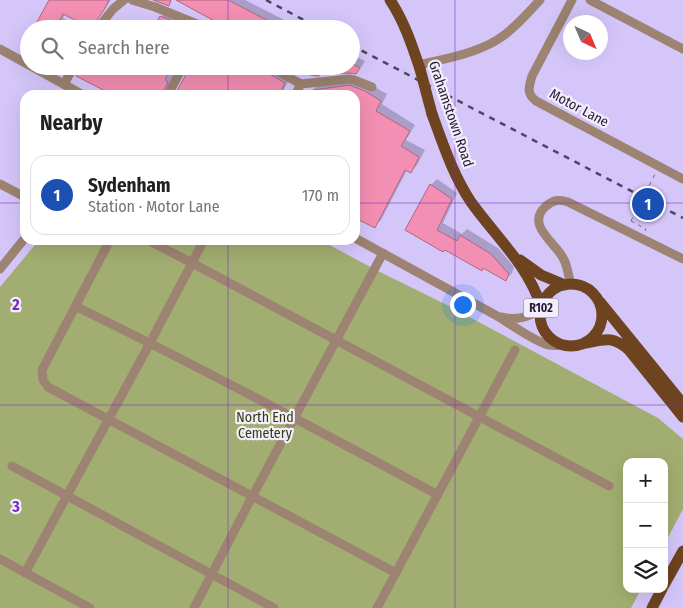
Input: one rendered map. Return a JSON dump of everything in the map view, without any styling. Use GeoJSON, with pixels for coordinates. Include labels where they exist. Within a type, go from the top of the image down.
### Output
{"type":"FeatureCollection","features":[{"type":"Feature","properties":{"kind":"main road","name":"Grahamstown Road"},"geometry":{"type":"LineString","coordinates":[[390,0],[408,35],[442,144],[457,177],[472,202],[513,255],[534,286],[541,308],[540,319],[542,328],[554,341],[562,345]]}},
{"type":"Feature","properties":{"kind":"main road","name":"Grahamstown Road"},"geometry":{"type":"LineString","coordinates":[[513,255],[542,275],[568,284],[581,286],[590,291],[683,404]]}},
{"type":"Feature","properties":{"kind":"main road","name":"R102"},"geometry":{"type":"LineString","coordinates":[[541,308],[546,296],[554,289],[568,284]]}},
{"type":"Feature","properties":{"kind":"main road"},"geometry":{"type":"LineString","coordinates":[[584,343],[595,334],[601,322],[601,308],[597,299]]}},
{"type":"Feature","properties":{"kind":"main road"},"geometry":{"type":"LineString","coordinates":[[562,345],[573,346],[610,339],[623,345],[683,417]]}},
{"type":"Feature","properties":{"kind":"main road"},"geometry":{"type":"LineString","coordinates":[[668,578],[683,551]]}},
{"type":"Feature","properties":{"kind":"main road"},"geometry":{"type":"LineString","coordinates":[[652,608],[660,593]]}},
{"type":"Feature","properties":{"kind":"street"},"geometry":{"type":"LineString","coordinates":[[104,20],[124,0]]}},
{"type":"Feature","properties":{"kind":"street"},"geometry":{"type":"LineString","coordinates":[[132,0],[156,7],[187,20]]}},
{"type":"Feature","properties":{"kind":"street"},"geometry":{"type":"LineString","coordinates":[[419,67],[477,50],[499,39],[540,0]]}},
{"type":"Feature","properties":{"kind":"street","name":"Motor Lane"},"geometry":{"type":"LineString","coordinates":[[572,0],[532,76],[529,86],[530,95],[536,101],[683,179]]}},
{"type":"Feature","properties":{"kind":"street"},"geometry":{"type":"LineString","coordinates":[[590,0],[683,49]]}},
{"type":"Feature","properties":{"kind":"street"},"geometry":{"type":"LineString","coordinates":[[0,49],[20,60]]}},
{"type":"Feature","properties":{"kind":"street"},"geometry":{"type":"LineString","coordinates":[[47,75],[75,90]]}},
{"type":"Feature","properties":{"kind":"street"},"geometry":{"type":"LineString","coordinates":[[64,84],[69,75]]}},
{"type":"Feature","properties":{"kind":"street"},"geometry":{"type":"LineString","coordinates":[[171,90],[178,75]]}},
{"type":"Feature","properties":{"kind":"street"},"geometry":{"type":"LineString","coordinates":[[284,75],[301,84],[349,79],[372,87]]}},
{"type":"Feature","properties":{"kind":"street"},"geometry":{"type":"LineString","coordinates":[[298,90],[301,84]]}},
{"type":"Feature","properties":{"kind":"street"},"geometry":{"type":"LineString","coordinates":[[0,184],[20,194]]}},
{"type":"Feature","properties":{"kind":"street"},"geometry":{"type":"LineString","coordinates":[[568,284],[564,259],[546,236],[539,223],[541,212],[553,201],[568,202],[683,259]]}},
{"type":"Feature","properties":{"kind":"street"},"geometry":{"type":"LineString","coordinates":[[360,241],[499,316],[512,326],[547,344],[562,345]]}},
{"type":"Feature","properties":{"kind":"street"},"geometry":{"type":"LineString","coordinates":[[0,269],[20,244]]}},
{"type":"Feature","properties":{"kind":"street"},"geometry":{"type":"LineString","coordinates":[[107,245],[42,370],[45,384],[51,390],[396,573]]}},
{"type":"Feature","properties":{"kind":"street"},"geometry":{"type":"LineString","coordinates":[[158,245],[609,486]]}},
{"type":"Feature","properties":{"kind":"street"},"geometry":{"type":"LineString","coordinates":[[25,573],[201,245]]}},
{"type":"Feature","properties":{"kind":"street"},"geometry":{"type":"LineString","coordinates":[[194,608],[383,253]]}},
{"type":"Feature","properties":{"kind":"street"},"geometry":{"type":"LineString","coordinates":[[75,306],[295,418],[438,495]]}},
{"type":"Feature","properties":{"kind":"street"},"geometry":{"type":"LineString","coordinates":[[499,316],[510,319],[524,318],[541,308]]}},
{"type":"Feature","properties":{"kind":"street"},"geometry":{"type":"LineString","coordinates":[[377,608],[516,350]]}},
{"type":"Feature","properties":{"kind":"street"},"geometry":{"type":"LineString","coordinates":[[12,466],[274,608]]}},
{"type":"Feature","properties":{"kind":"street"},"geometry":{"type":"LineString","coordinates":[[0,559],[90,608]]}},
{"type":"Feature","properties":{"kind":"path"},"geometry":{"type":"LineString","coordinates":[[646,229],[631,221],[656,172]]}},
{"type":"Feature","properties":{"kind":"path"},"geometry":{"type":"LineString","coordinates":[[649,187],[663,194],[658,201]]}},
{"type":"Feature","properties":{"kind":"path"},"geometry":{"type":"LineString","coordinates":[[638,206],[651,212]]}},
{"type":"Feature","properties":{"kind":"green space","name":"North End Cemetery"},"geometry":{"type":"Polygon","coordinates":[[[35,245],[329,245],[447,305],[658,418],[683,439],[683,509],[668,537],[668,458],[623,458],[623,593],[639,593],[631,608],[0,608],[0,287],[35,245]]]}},
{"type":"Feature","properties":{"kind":"building"},"geometry":{"type":"Polygon","coordinates":[[[49,0],[109,0],[97,20],[75,20],[63,14],[60,20],[38,20],[49,0]]]}},
{"type":"Feature","properties":{"kind":"building"},"geometry":{"type":"Polygon","coordinates":[[[153,0],[171,0],[169,6],[153,0]]]}},
{"type":"Feature","properties":{"kind":"building"},"geometry":{"type":"Polygon","coordinates":[[[176,0],[228,0],[267,20],[213,20],[176,0]]]}},
{"type":"Feature","properties":{"kind":"building"},"geometry":{"type":"Polygon","coordinates":[[[160,16],[170,20],[158,20],[160,16]]]}},
{"type":"Feature","properties":{"kind":"building"},"geometry":{"type":"Polygon","coordinates":[[[168,75],[165,80],[168,82],[164,90],[103,90],[76,76],[168,75]]]}},
{"type":"Feature","properties":{"kind":"building"},"geometry":{"type":"Polygon","coordinates":[[[185,75],[271,75],[285,83],[282,90],[178,90],[185,75]]]}},
{"type":"Feature","properties":{"kind":"building"},"geometry":{"type":"Polygon","coordinates":[[[349,85],[365,91],[381,101],[376,111],[410,131],[401,146],[419,157],[411,173],[405,170],[375,228],[360,220],[360,90],[314,90],[349,85]]]}},
{"type":"Feature","properties":{"kind":"building"},"geometry":{"type":"Polygon","coordinates":[[[430,184],[452,199],[437,230],[457,241],[460,235],[491,254],[509,274],[506,281],[483,268],[482,271],[445,250],[443,252],[405,230],[430,184]]]}},
{"type":"Feature","properties":{"kind":"railway"},"geometry":{"type":"LineString","coordinates":[[266,0],[304,20]]}},
{"type":"Feature","properties":{"kind":"railway"},"geometry":{"type":"LineString","coordinates":[[360,50],[683,218]]}},
{"type":"Feature","properties":{"kind":"place","name":"Sydenham"},"geometry":{"type":"Point","coordinates":[648,204]}}]}
